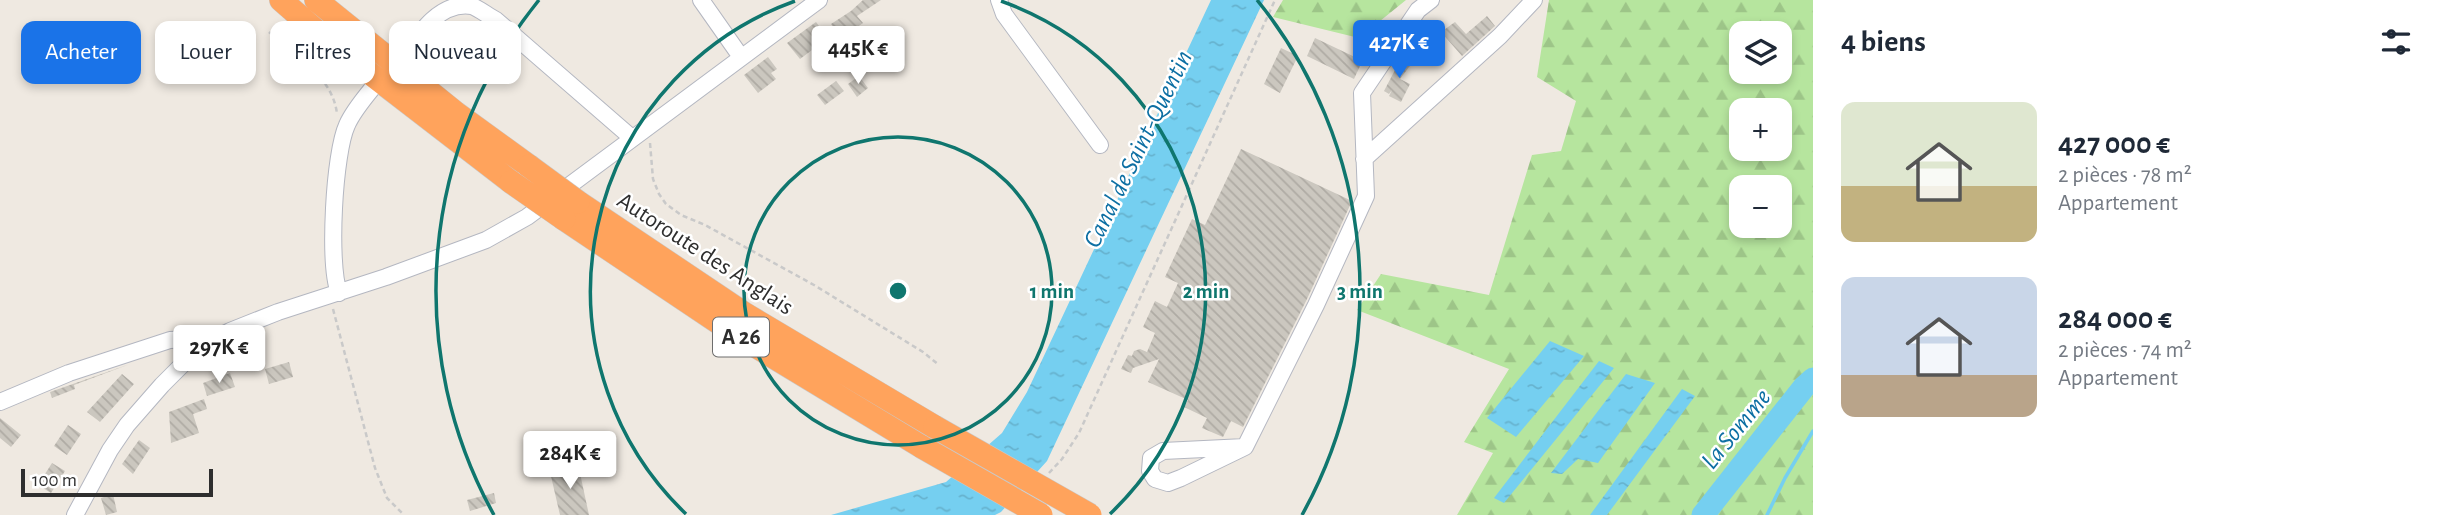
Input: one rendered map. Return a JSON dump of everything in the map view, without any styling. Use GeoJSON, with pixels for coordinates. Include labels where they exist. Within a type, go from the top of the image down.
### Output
{"type":"FeatureCollection","features":[{"type":"Feature","properties":{"kind":"highway","name":"Autoroute des Anglais"},"geometry":{"type":"LineString","coordinates":[[281,0],[379,80],[512,182],[571,211],[935,427],[1090,515]]}},
{"type":"Feature","properties":{"kind":"highway","name":"Autoroute des Anglais"},"geometry":{"type":"LineString","coordinates":[[316,0],[389,59]]}},
{"type":"Feature","properties":{"kind":"highway","name":"Autoroute des Anglais"},"geometry":{"type":"LineString","coordinates":[[420,84],[529,166],[571,211],[737,335],[922,447],[1041,515]]}},
{"type":"Feature","properties":{"kind":"street"},"geometry":{"type":"LineString","coordinates":[[701,0],[741,57]]}},
{"type":"Feature","properties":{"kind":"street"},"geometry":{"type":"LineString","coordinates":[[792,0],[795,18]]}},
{"type":"Feature","properties":{"kind":"street"},"geometry":{"type":"LineString","coordinates":[[75,515],[110,450],[127,425],[201,346],[230,331],[486,240],[527,217],[819,0]]}},
{"type":"Feature","properties":{"kind":"street"},"geometry":{"type":"LineString","coordinates":[[999,0],[1004,14],[1100,145]]}},
{"type":"Feature","properties":{"kind":"street"},"geometry":{"type":"LineString","coordinates":[[1245,447],[1163,451],[1151,458],[1150,471],[1155,479],[1168,483],[1245,447],[1316,305],[1366,196],[1362,93],[1418,10],[1431,0]]}},
{"type":"Feature","properties":{"kind":"street"},"geometry":{"type":"LineString","coordinates":[[1364,159],[1500,36],[1534,0]]}},
{"type":"Feature","properties":{"kind":"street"},"geometry":{"type":"LineString","coordinates":[[430,21],[439,9],[454,2],[472,5],[497,21]]}},
{"type":"Feature","properties":{"kind":"street"},"geometry":{"type":"LineString","coordinates":[[521,42],[632,138]]}},
{"type":"Feature","properties":{"kind":"street"},"geometry":{"type":"LineString","coordinates":[[333,294],[332,243],[340,142],[348,122],[379,80]]}},
{"type":"Feature","properties":{"kind":"street"},"geometry":{"type":"LineString","coordinates":[[0,402],[69,373],[170,340],[188,339],[201,346]]}},
{"type":"Feature","properties":{"kind":"path"},"geometry":{"type":"LineString","coordinates":[[1045,478],[1062,459],[1079,433],[1275,0]]}},
{"type":"Feature","properties":{"kind":"path"},"geometry":{"type":"LineString","coordinates":[[269,32],[320,76],[331,90],[337,107],[340,142]]}},
{"type":"Feature","properties":{"kind":"path"},"geometry":{"type":"LineString","coordinates":[[650,126],[653,179],[666,204],[681,215],[705,225],[814,285],[923,352],[939,365]]}},
{"type":"Feature","properties":{"kind":"path"},"geometry":{"type":"LineString","coordinates":[[333,294],[375,468],[387,498],[404,515]]}},
{"type":"Feature","properties":{"kind":"green space"},"geometry":{"type":"Polygon","coordinates":[[[1283,0],[1406,0],[1359,38],[1273,17],[1283,0]]]}},
{"type":"Feature","properties":{"kind":"green space"},"geometry":{"type":"Polygon","coordinates":[[[1549,0],[1813,0],[1813,515],[1457,515],[1493,453],[1464,442],[1509,369],[1357,310],[1381,274],[1489,295],[1532,155],[1561,151],[1576,101],[1537,77],[1549,0]]]}},
{"type":"Feature","properties":{"kind":"water"},"geometry":{"type":"Polygon","coordinates":[[[1211,0],[1264,0],[1047,461],[1001,512],[995,515],[831,515],[946,482],[1002,433],[1027,392],[1211,0]]]}},
{"type":"Feature","properties":{"kind":"water"},"geometry":{"type":"Polygon","coordinates":[[[1550,341],[1584,356],[1516,437],[1487,418],[1550,341]]]}},
{"type":"Feature","properties":{"kind":"water"},"geometry":{"type":"Polygon","coordinates":[[[1599,361],[1614,368],[1504,503],[1494,498],[1599,361]]]}},
{"type":"Feature","properties":{"kind":"water"},"geometry":{"type":"Polygon","coordinates":[[[1626,374],[1655,383],[1598,463],[1578,459],[1562,474],[1551,473],[1626,374]]]}},
{"type":"Feature","properties":{"kind":"water"},"geometry":{"type":"Polygon","coordinates":[[[1682,389],[1695,396],[1607,515],[1590,515],[1682,389]]]}},
{"type":"Feature","properties":{"kind":"building"},"geometry":{"type":"Polygon","coordinates":[[[863,0],[881,0],[857,16],[863,23],[842,38],[831,24],[863,0]]]}},
{"type":"Feature","properties":{"kind":"building"},"geometry":{"type":"Polygon","coordinates":[[[1487,16],[1495,26],[1462,56],[1441,32],[1455,22],[1466,34],[1487,16]]]}},
{"type":"Feature","properties":{"kind":"building"},"geometry":{"type":"Polygon","coordinates":[[[816,22],[828,38],[800,59],[787,43],[816,22]]]}},
{"type":"Feature","properties":{"kind":"building"},"geometry":{"type":"Polygon","coordinates":[[[880,27],[892,42],[883,49],[871,34],[880,27]]]}},
{"type":"Feature","properties":{"kind":"building"},"geometry":{"type":"Polygon","coordinates":[[[1315,38],[1359,59],[1361,64],[1354,79],[1307,56],[1315,38]]]}},
{"type":"Feature","properties":{"kind":"building"},"geometry":{"type":"Polygon","coordinates":[[[1281,48],[1298,56],[1280,93],[1264,84],[1281,48]]]}},
{"type":"Feature","properties":{"kind":"building"},"geometry":{"type":"Polygon","coordinates":[[[1402,55],[1412,63],[1400,79],[1410,84],[1401,102],[1389,96],[1392,90],[1389,94],[1384,91],[1396,68],[1393,66],[1402,55]]]}},
{"type":"Feature","properties":{"kind":"building"},"geometry":{"type":"Polygon","coordinates":[[[768,57],[777,69],[771,73],[776,79],[758,93],[744,75],[768,57]]]}},
{"type":"Feature","properties":{"kind":"building"},"geometry":{"type":"Polygon","coordinates":[[[859,76],[868,88],[857,97],[848,84],[859,76]]]}},
{"type":"Feature","properties":{"kind":"building"},"geometry":{"type":"Polygon","coordinates":[[[836,81],[844,91],[825,105],[817,95],[836,81]]]}},
{"type":"Feature","properties":{"kind":"building"},"geometry":{"type":"Polygon","coordinates":[[[1241,149],[1352,201],[1243,427],[1231,421],[1223,437],[1202,428],[1207,418],[1184,407],[1188,400],[1148,382],[1159,359],[1133,368],[1131,373],[1121,369],[1128,355],[1132,356],[1134,351],[1140,349],[1147,352],[1155,333],[1143,327],[1155,301],[1167,307],[1178,283],[1165,277],[1192,219],[1205,225],[1241,149]]]}},
{"type":"Feature","properties":{"kind":"building"},"geometry":{"type":"Polygon","coordinates":[[[289,362],[293,377],[269,384],[265,369],[289,362]]]}},
{"type":"Feature","properties":{"kind":"building"},"geometry":{"type":"Polygon","coordinates":[[[130,364],[74,385],[75,389],[52,398],[50,392],[130,364]]]}},
{"type":"Feature","properties":{"kind":"building"},"geometry":{"type":"Polygon","coordinates":[[[230,373],[235,387],[207,396],[203,383],[230,373]]]}},
{"type":"Feature","properties":{"kind":"building"},"geometry":{"type":"Polygon","coordinates":[[[122,374],[134,384],[100,422],[87,412],[122,374]]]}},
{"type":"Feature","properties":{"kind":"building"},"geometry":{"type":"Polygon","coordinates":[[[204,399],[207,409],[193,414],[199,433],[171,443],[169,412],[204,399]]]}},
{"type":"Feature","properties":{"kind":"building"},"geometry":{"type":"Polygon","coordinates":[[[0,418],[21,435],[11,447],[0,438],[0,418]]]}},
{"type":"Feature","properties":{"kind":"building"},"geometry":{"type":"Polygon","coordinates":[[[68,425],[81,434],[67,455],[54,446],[68,425]]]}},
{"type":"Feature","properties":{"kind":"building"},"geometry":{"type":"Polygon","coordinates":[[[139,440],[150,448],[133,474],[122,464],[139,440]]]}},
{"type":"Feature","properties":{"kind":"building"},"geometry":{"type":"Polygon","coordinates":[[[52,463],[65,471],[51,493],[38,485],[52,463]]]}},
{"type":"Feature","properties":{"kind":"building"},"geometry":{"type":"Polygon","coordinates":[[[578,464],[589,515],[560,515],[550,472],[578,464]]]}},
{"type":"Feature","properties":{"kind":"building"},"geometry":{"type":"Polygon","coordinates":[[[494,493],[496,503],[470,511],[467,500],[494,493]]]}},
{"type":"Feature","properties":{"kind":"building"},"geometry":{"type":"Polygon","coordinates":[[[113,494],[117,512],[106,515],[101,498],[113,494]]]}},
{"type":"Feature","properties":{"kind":"waterway","name":"La Somme"},"geometry":{"type":"LineString","coordinates":[[1703,515],[1813,379]]}},
{"type":"Feature","properties":{"kind":"waterway"},"geometry":{"type":"LineString","coordinates":[[1767,515],[1813,431]]}},
{"type":"Feature","properties":{"kind":"water label","name":"Canal de Saint-Quentin"},"geometry":{"type":"Point","coordinates":[1138,149]}}]}
